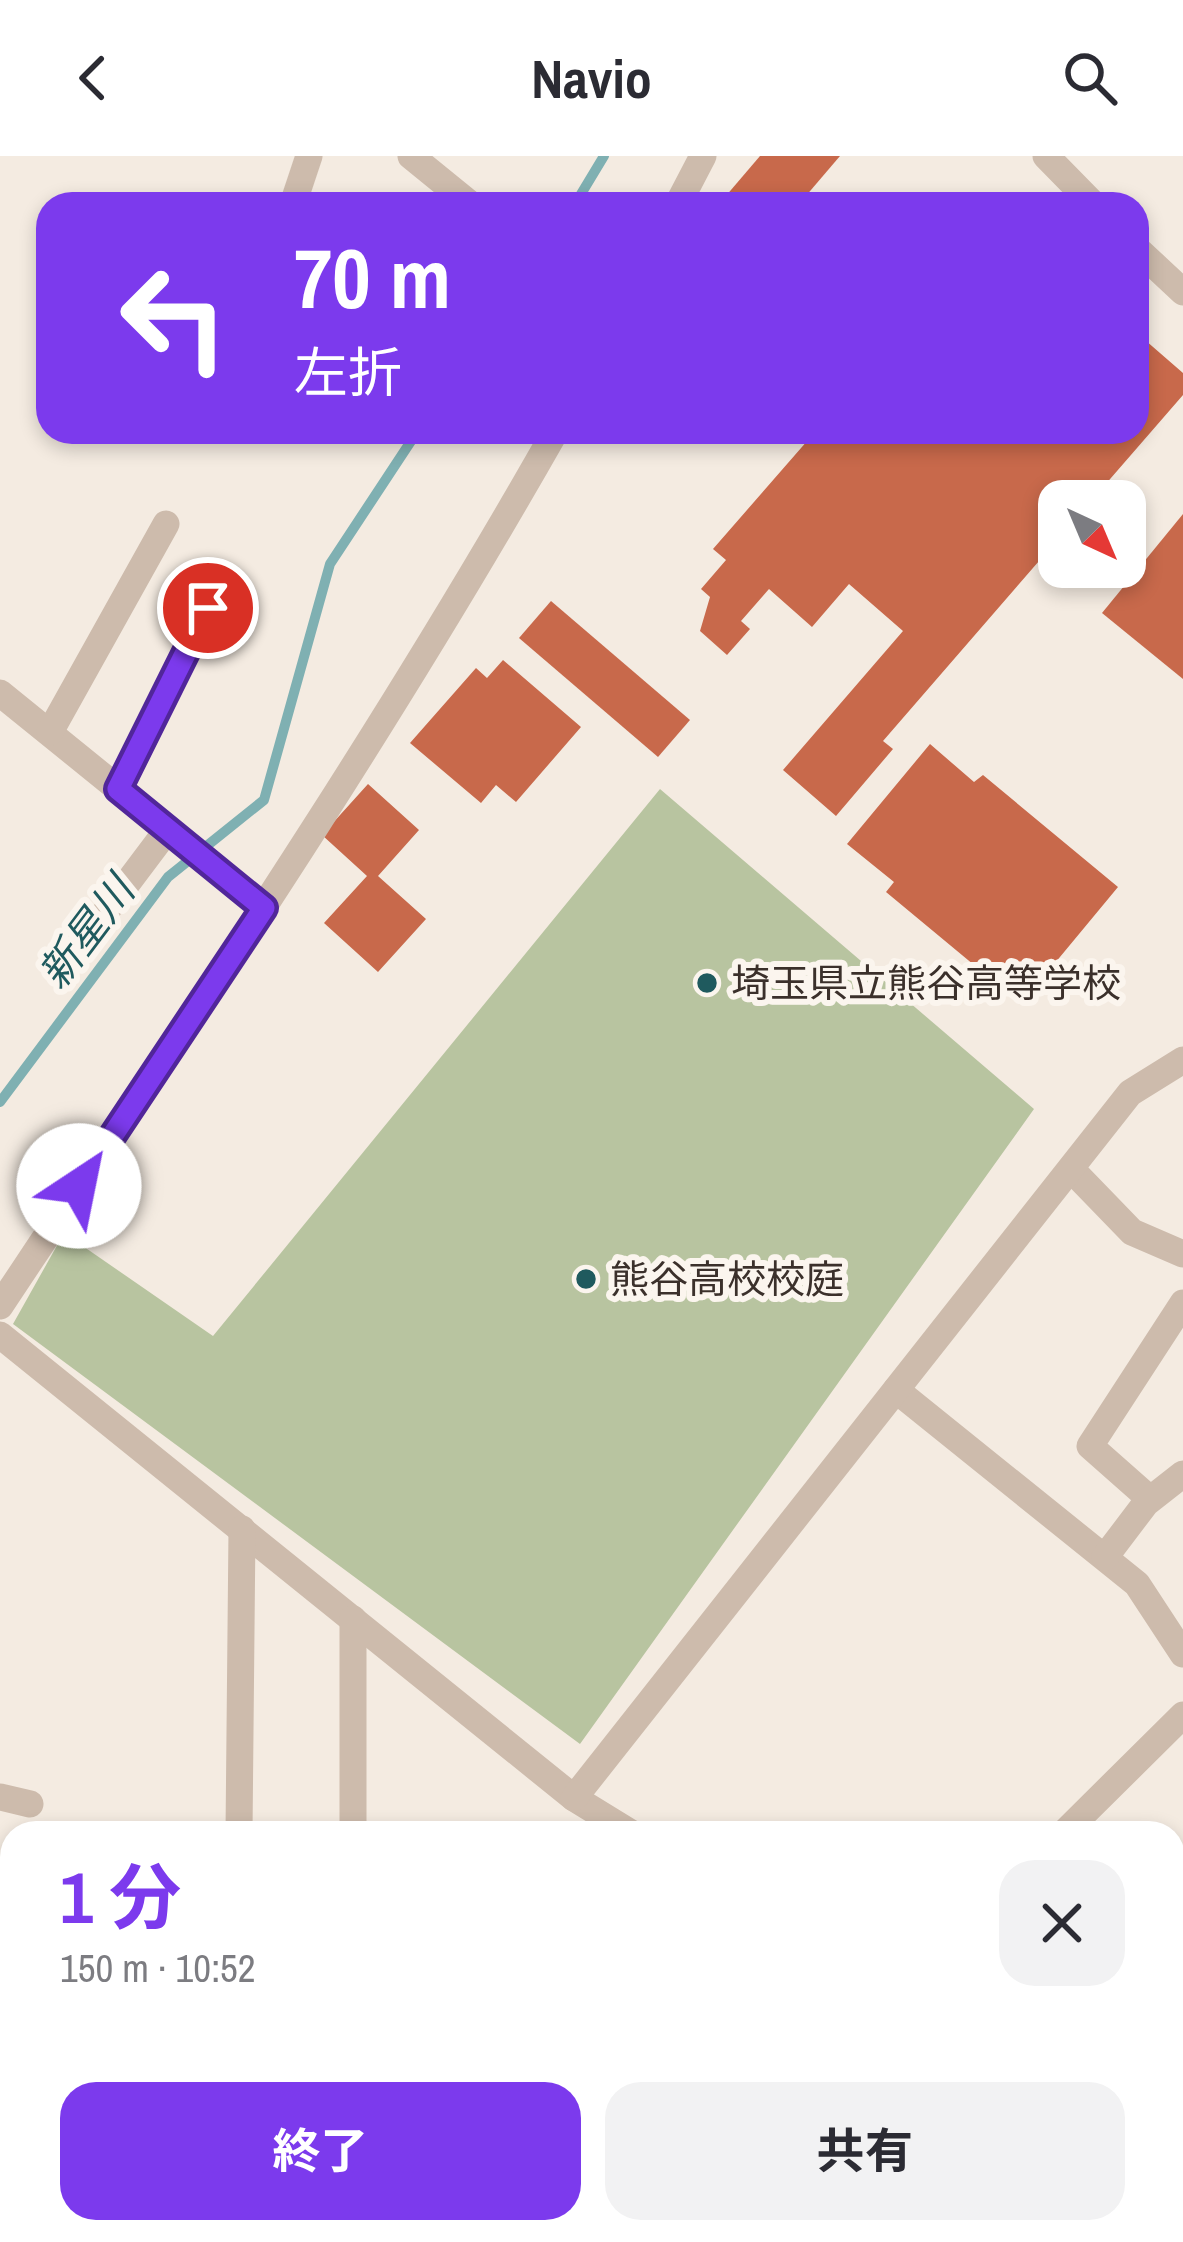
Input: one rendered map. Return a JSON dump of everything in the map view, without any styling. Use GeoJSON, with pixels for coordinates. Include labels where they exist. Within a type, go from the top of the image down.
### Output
{"type":"FeatureCollection","features":[{"type":"Feature","properties":{"kind":"street"},"geometry":{"type":"LineString","coordinates":[[296,192],[310,156]]}},
{"type":"Feature","properties":{"kind":"street"},"geometry":{"type":"LineString","coordinates":[[411,156],[455,192]]}},
{"type":"Feature","properties":{"kind":"street"},"geometry":{"type":"LineString","coordinates":[[684,192],[704,156]]}},
{"type":"Feature","properties":{"kind":"street"},"geometry":{"type":"LineString","coordinates":[[1046,156],[1081,192]]}},
{"type":"Feature","properties":{"kind":"street"},"geometry":{"type":"LineString","coordinates":[[1149,260],[1183,292]]}},
{"type":"Feature","properties":{"kind":"street"},"geometry":{"type":"LineString","coordinates":[[0,1306],[264,908],[482,561],[548,444]]}},
{"type":"Feature","properties":{"kind":"street"},"geometry":{"type":"LineString","coordinates":[[50,732],[166,524]]}},
{"type":"Feature","properties":{"kind":"street"},"geometry":{"type":"LineString","coordinates":[[118,789],[208,608]]}},
{"type":"Feature","properties":{"kind":"street"},"geometry":{"type":"LineString","coordinates":[[6,711],[50,732],[264,908]]}},
{"type":"Feature","properties":{"kind":"street"},"geometry":{"type":"LineString","coordinates":[[68,962],[174,834]]}},
{"type":"Feature","properties":{"kind":"street"},"geometry":{"type":"LineString","coordinates":[[574,1798],[1130,1093],[1183,1060]]}},
{"type":"Feature","properties":{"kind":"street"},"geometry":{"type":"LineString","coordinates":[[1070,1169],[1132,1232],[1183,1254]]}},
{"type":"Feature","properties":{"kind":"street"},"geometry":{"type":"LineString","coordinates":[[1150,1499],[1090,1446],[1183,1303]]}},
{"type":"Feature","properties":{"kind":"street"},"geometry":{"type":"LineString","coordinates":[[0,1335],[574,1798],[612,1821]]}},
{"type":"Feature","properties":{"kind":"street"},"geometry":{"type":"LineString","coordinates":[[896,1390],[1137,1584],[1183,1654]]}},
{"type":"Feature","properties":{"kind":"street"},"geometry":{"type":"LineString","coordinates":[[1105,1557],[1150,1499],[1183,1474]]}},
{"type":"Feature","properties":{"kind":"street"},"geometry":{"type":"LineString","coordinates":[[239,1821],[242,1529]]}},
{"type":"Feature","properties":{"kind":"street"},"geometry":{"type":"LineString","coordinates":[[353,1618],[353,1821]]}},
{"type":"Feature","properties":{"kind":"street"},"geometry":{"type":"LineString","coordinates":[[1076,1821],[1183,1715]]}},
{"type":"Feature","properties":{"kind":"street"},"geometry":{"type":"LineString","coordinates":[[0,1797],[30,1804]]}},
{"type":"Feature","properties":{"kind":"green space","name":"熊谷高校校庭"},"geometry":{"type":"Polygon","coordinates":[[[660,789],[1034,1109],[580,1744],[13,1324],[64,1233],[213,1336],[660,789]]]}},
{"type":"Feature","properties":{"kind":"building"},"geometry":{"type":"Polygon","coordinates":[[[760,156],[840,156],[809,192],[729,192],[760,156]]]}},
{"type":"Feature","properties":{"kind":"building"},"geometry":{"type":"Polygon","coordinates":[[[1149,343],[1183,373],[1183,395],[1149,434],[1149,343]]]}},
{"type":"Feature","properties":{"kind":"building"},"geometry":{"type":"Polygon","coordinates":[[[805,444],[1140,444],[1109,480],[1038,480],[1038,562],[883,741],[893,749],[836,816],[783,770],[903,631],[849,584],[812,627],[769,589],[741,621],[750,629],[727,655],[700,631],[710,597],[701,589],[726,560],[713,549],[805,444]]]}},
{"type":"Feature","properties":{"kind":"building"},"geometry":{"type":"Polygon","coordinates":[[[1183,514],[1183,679],[1102,613],[1122,588],[1146,588],[1146,559],[1183,514]]]}},
{"type":"Feature","properties":{"kind":"building"},"geometry":{"type":"Polygon","coordinates":[[[551,601],[690,720],[658,757],[519,638],[551,601]]]}},
{"type":"Feature","properties":{"kind":"building"},"geometry":{"type":"Polygon","coordinates":[[[503,660],[581,727],[516,802],[496,785],[481,803],[410,743],[476,668],[487,678],[503,660]]]}},
{"type":"Feature","properties":{"kind":"building"},"geometry":{"type":"Polygon","coordinates":[[[930,744],[974,782],[983,775],[1118,887],[1021,1004],[886,892],[894,882],[847,844],[930,744]]]}},
{"type":"Feature","properties":{"kind":"building"},"geometry":{"type":"Polygon","coordinates":[[[368,784],[419,830],[378,876],[426,919],[378,972],[324,923],[367,876],[322,835],[368,784]]]}},
{"type":"Feature","properties":{"kind":"waterway","name":"新星川"},"geometry":{"type":"LineString","coordinates":[[582,192],[604,156]]}},
{"type":"Feature","properties":{"kind":"waterway","name":"新星川"},"geometry":{"type":"LineString","coordinates":[[0,1102],[168,877],[264,800],[330,564],[409,444]]}},
{"type":"Feature","properties":{"kind":"place","name":"埼玉県立熊谷高等学校"},"geometry":{"type":"Point","coordinates":[707,983]}},
{"type":"Feature","properties":{"kind":"place","name":"熊谷高校校庭"},"geometry":{"type":"Point","coordinates":[586,1279]}},
{"type":"Feature","properties":{"kind":"route"},"geometry":{"type":"LineString","coordinates":[[79,1186],[264,908],[118,789],[208,608]]}}]}
